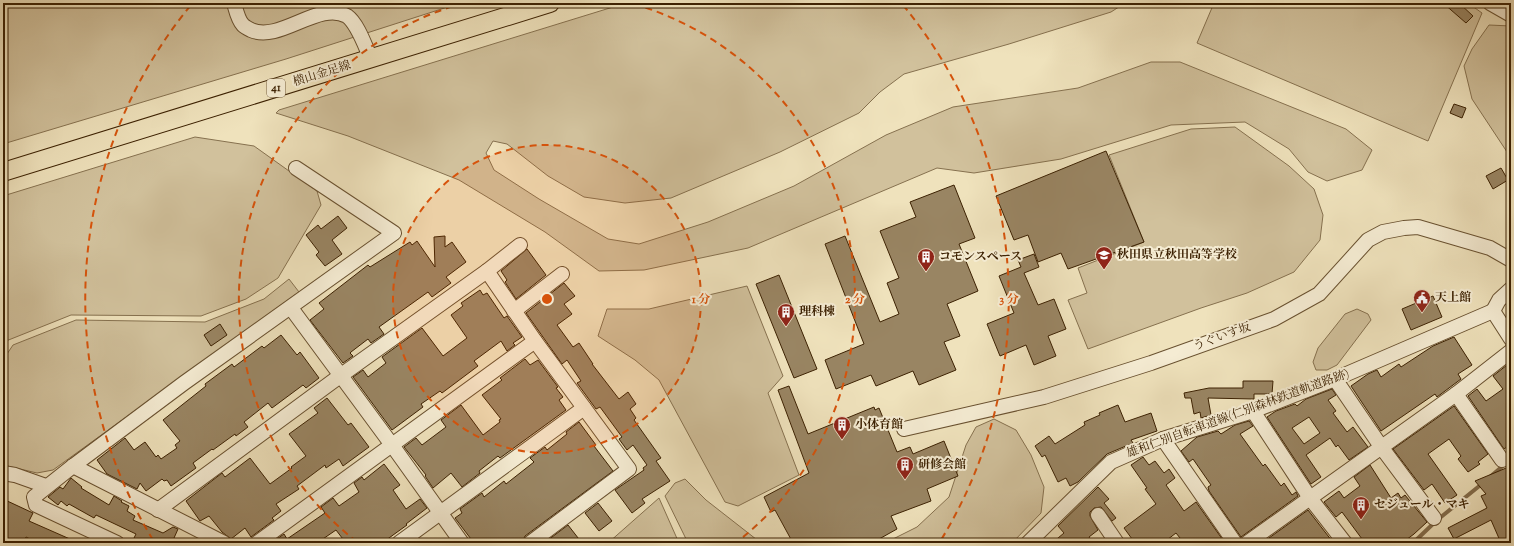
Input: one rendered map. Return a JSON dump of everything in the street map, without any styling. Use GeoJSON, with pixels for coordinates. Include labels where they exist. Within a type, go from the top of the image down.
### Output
{"type":"FeatureCollection","features":[{"type":"Feature","properties":{"kind":"main road","name":"横山金足線"},"geometry":{"type":"LineString","coordinates":[[3,172],[550,3]]}},
{"type":"Feature","properties":{"kind":"street"},"geometry":{"type":"LineString","coordinates":[[234,3],[236,12],[244,26],[257,32],[273,30],[329,10],[340,12],[348,16],[354,24],[371,58]]}},
{"type":"Feature","properties":{"kind":"street"},"geometry":{"type":"LineString","coordinates":[[1490,3],[1511,15]]}},
{"type":"Feature","properties":{"kind":"street"},"geometry":{"type":"LineString","coordinates":[[117,543],[36,505],[34,497],[46,486],[184,383],[291,308],[376,244],[394,233],[296,168]]}},
{"type":"Feature","properties":{"kind":"street","name":"うぐいす坂"},"geometry":{"type":"LineString","coordinates":[[904,429],[1044,397],[1151,363],[1274,319],[1319,294],[1368,240],[1383,232],[1418,227],[1490,248],[1511,260]]}},
{"type":"Feature","properties":{"kind":"street"},"geometry":{"type":"LineString","coordinates":[[158,510],[340,376],[487,271],[520,245]]}},
{"type":"Feature","properties":{"kind":"street"},"geometry":{"type":"LineString","coordinates":[[487,271],[535,341],[629,468],[530,543]]}},
{"type":"Feature","properties":{"kind":"street"},"geometry":{"type":"LineString","coordinates":[[514,311],[562,274]]}},
{"type":"Feature","properties":{"kind":"street"},"geometry":{"type":"LineString","coordinates":[[1511,288],[1499,300],[1493,311],[1511,339]]}},
{"type":"Feature","properties":{"kind":"street"},"geometry":{"type":"LineString","coordinates":[[291,308],[462,543]]}},
{"type":"Feature","properties":{"kind":"street","name":"雄和仁別自転車道線(仁別森林鉄道軌道路跡)"},"geometry":{"type":"LineString","coordinates":[[1028,543],[1111,462],[1164,439],[1253,411],[1335,379],[1493,311]]}},
{"type":"Feature","properties":{"kind":"street"},"geometry":{"type":"LineString","coordinates":[[257,543],[535,341]]}},
{"type":"Feature","properties":{"kind":"street"},"geometry":{"type":"LineString","coordinates":[[1247,543],[1382,448],[1456,394],[1511,351]]}},
{"type":"Feature","properties":{"kind":"street"},"geometry":{"type":"LineString","coordinates":[[1335,379],[1382,448],[1434,518]]}},
{"type":"Feature","properties":{"kind":"street"},"geometry":{"type":"LineString","coordinates":[[1456,394],[1502,460]]}},
{"type":"Feature","properties":{"kind":"street"},"geometry":{"type":"LineString","coordinates":[[400,543],[584,408]]}},
{"type":"Feature","properties":{"kind":"street"},"geometry":{"type":"LineString","coordinates":[[1253,411],[1310,498],[1345,543]]}},
{"type":"Feature","properties":{"kind":"street"},"geometry":{"type":"LineString","coordinates":[[1164,439],[1235,543]]}},
{"type":"Feature","properties":{"kind":"street"},"geometry":{"type":"LineString","coordinates":[[73,466],[224,543]]}},
{"type":"Feature","properties":{"kind":"street"},"geometry":{"type":"LineString","coordinates":[[3,473],[15,475],[46,486]]}},
{"type":"Feature","properties":{"kind":"street"},"geometry":{"type":"LineString","coordinates":[[1098,515],[1117,543]]}},
{"type":"Feature","properties":{"kind":"shaded area"},"geometry":{"type":"Polygon","coordinates":[[[3,3],[460,3],[286,59],[3,144],[3,3]]]}},
{"type":"Feature","properties":{"kind":"shaded area"},"geometry":{"type":"Polygon","coordinates":[[[626,3],[1125,3],[1111,12],[1009,44],[904,74],[880,92],[859,113],[780,152],[671,198],[625,203],[584,197],[548,176],[507,144],[493,141],[486,153],[494,170],[539,199],[608,239],[639,244],[708,222],[794,186],[886,135],[953,107],[1078,88],[1151,62],[1180,62],[1346,129],[1372,150],[1362,170],[1327,181],[1308,172],[1289,149],[1245,122],[1171,125],[1061,159],[974,173],[937,168],[748,248],[644,270],[599,271],[545,232],[459,180],[348,136],[276,113],[279,110],[626,3]]]}},
{"type":"Feature","properties":{"kind":"shaded area"},"geometry":{"type":"Polygon","coordinates":[[[1214,3],[1468,3],[1482,13],[1428,141],[1197,43],[1214,3]]]}},
{"type":"Feature","properties":{"kind":"shaded area"},"geometry":{"type":"Polygon","coordinates":[[[1489,25],[1511,26],[1511,158],[1472,99],[1464,66],[1472,49],[1489,25]]]}},
{"type":"Feature","properties":{"kind":"shaded area"},"geometry":{"type":"Polygon","coordinates":[[[1235,127],[1289,166],[1314,189],[1323,215],[1320,240],[1294,272],[1247,293],[1088,349],[1068,300],[1087,293],[1078,268],[1144,242],[1109,155],[1191,129],[1235,127]]]}},
{"type":"Feature","properties":{"kind":"shaded area"},"geometry":{"type":"Polygon","coordinates":[[[195,137],[254,146],[317,191],[321,205],[278,278],[246,299],[201,316],[71,315],[6,341],[3,346],[3,196],[195,137]]]}},
{"type":"Feature","properties":{"kind":"shaded area"},"geometry":{"type":"Polygon","coordinates":[[[289,279],[299,292],[53,470],[37,473],[3,465],[3,360],[13,345],[76,320],[205,322],[264,299],[289,279]]]}},
{"type":"Feature","properties":{"kind":"shaded area"},"geometry":{"type":"Polygon","coordinates":[[[747,286],[783,376],[768,393],[799,475],[738,506],[725,502],[659,380],[635,360],[598,336],[607,309],[649,309],[747,286]]]}},
{"type":"Feature","properties":{"kind":"shaded area"},"geometry":{"type":"Polygon","coordinates":[[[1357,309],[1368,314],[1371,320],[1337,365],[1327,370],[1316,370],[1313,362],[1318,348],[1345,314],[1357,309]]]}},
{"type":"Feature","properties":{"kind":"shaded area"},"geometry":{"type":"Polygon","coordinates":[[[994,419],[1016,430],[1031,455],[1044,487],[1041,513],[1012,543],[885,543],[917,527],[949,497],[966,445],[976,427],[994,419]]]}},
{"type":"Feature","properties":{"kind":"shaded area"},"geometry":{"type":"Polygon","coordinates":[[[685,479],[706,500],[761,543],[688,543],[665,496],[675,483],[685,479]]]}},
{"type":"Feature","properties":{"kind":"shaded area"},"geometry":{"type":"Polygon","coordinates":[[[659,498],[679,543],[608,543],[659,498]]]}},
{"type":"Feature","properties":{"kind":"building"},"geometry":{"type":"Polygon","coordinates":[[[1443,3],[1459,3],[1473,16],[1466,23],[1443,3]]]}},
{"type":"Feature","properties":{"kind":"building"},"geometry":{"type":"Polygon","coordinates":[[[1454,104],[1466,108],[1462,118],[1450,113],[1454,104]]]}},
{"type":"Feature","properties":{"kind":"building"},"geometry":{"type":"Polygon","coordinates":[[[1106,151],[1144,242],[1068,269],[1061,253],[1038,262],[1028,235],[1014,240],[996,196],[1106,151]]]}},
{"type":"Feature","properties":{"kind":"building"},"geometry":{"type":"Polygon","coordinates":[[[1501,168],[1508,180],[1493,189],[1486,176],[1501,168]]]}},
{"type":"Feature","properties":{"kind":"building"},"geometry":{"type":"Polygon","coordinates":[[[954,185],[975,238],[959,244],[978,291],[947,304],[960,336],[944,342],[956,370],[919,385],[913,371],[876,386],[871,375],[836,389],[825,360],[864,344],[825,244],[845,236],[880,322],[899,314],[887,283],[899,278],[880,231],[916,217],[910,202],[954,185]]]}},
{"type":"Feature","properties":{"kind":"building"},"geometry":{"type":"Polygon","coordinates":[[[338,216],[347,228],[332,240],[342,254],[325,266],[316,255],[319,252],[306,235],[318,225],[321,229],[338,216]]]}},
{"type":"Feature","properties":{"kind":"building"},"geometry":{"type":"Polygon","coordinates":[[[445,236],[445,247],[452,242],[466,262],[446,277],[451,283],[432,297],[428,292],[379,327],[384,334],[371,343],[368,339],[351,352],[350,353],[353,356],[343,363],[310,320],[324,309],[319,303],[368,265],[370,267],[410,242],[412,245],[417,241],[435,267],[434,237],[445,236]]]}},
{"type":"Feature","properties":{"kind":"building"},"geometry":{"type":"Polygon","coordinates":[[[527,249],[546,275],[516,299],[505,282],[507,280],[501,271],[527,249]]]}},
{"type":"Feature","properties":{"kind":"building"},"geometry":{"type":"Polygon","coordinates":[[[1034,254],[1039,267],[1024,273],[1038,305],[1054,299],[1066,329],[1048,336],[1056,356],[1034,365],[1026,345],[1000,356],[987,324],[1014,313],[999,276],[1021,267],[1018,260],[1034,254]]]}},
{"type":"Feature","properties":{"kind":"building","name":"理科棟"},"geometry":{"type":"Polygon","coordinates":[[[779,275],[817,369],[794,378],[756,284],[779,275]]]}},
{"type":"Feature","properties":{"kind":"building"},"geometry":{"type":"Polygon","coordinates":[[[564,283],[575,296],[564,304],[572,314],[557,325],[573,347],[579,343],[592,364],[619,399],[628,392],[636,404],[630,409],[636,418],[634,420],[661,458],[656,461],[670,481],[642,499],[645,503],[632,513],[615,490],[644,470],[643,468],[647,465],[633,445],[627,450],[619,439],[622,437],[600,407],[596,409],[577,383],[581,381],[567,360],[562,364],[526,313],[564,283]]]}},
{"type":"Feature","properties":{"kind":"building"},"geometry":{"type":"Polygon","coordinates":[[[480,290],[483,295],[487,293],[504,318],[507,316],[522,337],[513,343],[515,345],[507,351],[501,341],[474,361],[478,366],[442,393],[440,391],[421,404],[423,407],[392,430],[353,377],[363,370],[368,377],[386,363],[382,357],[422,328],[443,356],[467,338],[451,315],[463,306],[461,303],[480,290]]]}},
{"type":"Feature","properties":{"kind":"building","name":"天上館"},"geometry":{"type":"Polygon","coordinates":[[[1433,296],[1442,317],[1411,330],[1402,309],[1433,296]]]}},
{"type":"Feature","properties":{"kind":"building"},"geometry":{"type":"Polygon","coordinates":[[[220,324],[227,335],[211,346],[204,335],[220,324]]]}},
{"type":"Feature","properties":{"kind":"building"},"geometry":{"type":"Polygon","coordinates":[[[281,335],[297,355],[300,352],[319,378],[306,388],[303,385],[272,408],[268,403],[244,422],[248,427],[236,436],[235,434],[213,450],[212,449],[193,463],[196,468],[171,486],[167,480],[164,481],[162,479],[146,491],[140,483],[137,489],[107,474],[97,460],[125,438],[134,450],[145,442],[156,457],[158,455],[161,459],[177,448],[175,445],[180,441],[163,420],[206,386],[205,384],[232,364],[234,367],[262,346],[264,348],[281,335]]]}},
{"type":"Feature","properties":{"kind":"building"},"geometry":{"type":"Polygon","coordinates":[[[1454,337],[1472,365],[1458,374],[1461,379],[1437,397],[1435,394],[1381,431],[1351,386],[1368,374],[1377,370],[1381,377],[1399,364],[1401,367],[1433,346],[1454,337]]]}},
{"type":"Feature","properties":{"kind":"building"},"geometry":{"type":"Polygon","coordinates":[[[525,359],[530,365],[538,360],[558,387],[556,388],[563,397],[559,400],[566,410],[500,458],[498,456],[462,487],[451,473],[433,488],[425,476],[426,475],[404,447],[416,438],[422,445],[446,427],[441,420],[461,405],[483,435],[500,422],[499,420],[501,419],[482,395],[502,380],[500,378],[525,359]]]}},
{"type":"Feature","properties":{"kind":"building"},"geometry":{"type":"Polygon","coordinates":[[[1507,365],[1511,370],[1511,444],[1504,449],[1468,396],[1477,389],[1486,401],[1503,389],[1493,376],[1507,365]]]}},
{"type":"Feature","properties":{"kind":"building"},"geometry":{"type":"Polygon","coordinates":[[[1243,381],[1273,381],[1272,394],[1254,394],[1254,399],[1208,398],[1211,415],[1201,418],[1200,412],[1194,414],[1191,398],[1185,398],[1184,393],[1209,388],[1243,388],[1243,381]]]}},
{"type":"Feature","properties":{"kind":"building"},"geometry":{"type":"Polygon","coordinates":[[[789,386],[808,434],[874,407],[875,410],[879,408],[897,452],[910,447],[913,454],[944,441],[958,476],[927,489],[931,501],[891,516],[897,529],[872,543],[863,543],[861,539],[853,543],[793,543],[775,510],[771,512],[764,497],[809,473],[778,390],[789,386]]]}},
{"type":"Feature","properties":{"kind":"building"},"geometry":{"type":"Polygon","coordinates":[[[1332,389],[1336,395],[1328,400],[1336,411],[1333,413],[1347,432],[1353,427],[1368,447],[1349,460],[1338,445],[1336,447],[1330,438],[1306,455],[1321,477],[1311,484],[1267,417],[1276,411],[1295,404],[1297,406],[1306,399],[1332,389]],[[1309,417],[1292,428],[1304,444],[1320,433],[1309,417]]]}},
{"type":"Feature","properties":{"kind":"building"},"geometry":{"type":"Polygon","coordinates":[[[327,398],[348,425],[351,423],[369,447],[343,466],[339,459],[326,468],[325,465],[297,486],[299,489],[276,504],[281,511],[272,518],[274,520],[251,537],[245,528],[231,539],[222,532],[209,516],[200,521],[186,501],[222,473],[225,477],[250,458],[270,484],[306,456],[289,434],[318,413],[314,408],[327,398]]]}},
{"type":"Feature","properties":{"kind":"building"},"geometry":{"type":"Polygon","coordinates":[[[1118,405],[1125,422],[1151,413],[1157,431],[1131,440],[1133,443],[1107,454],[1078,482],[1070,486],[1066,478],[1058,482],[1045,455],[1042,457],[1035,446],[1049,436],[1055,444],[1085,425],[1084,422],[1100,415],[1099,413],[1118,405]]]}},
{"type":"Feature","properties":{"kind":"building"},"geometry":{"type":"Polygon","coordinates":[[[1454,406],[1488,454],[1478,462],[1480,464],[1468,472],[1458,459],[1461,456],[1449,439],[1428,454],[1457,495],[1445,503],[1432,484],[1424,490],[1393,449],[1454,406]]]}},
{"type":"Feature","properties":{"kind":"building"},"geometry":{"type":"Polygon","coordinates":[[[1249,421],[1253,426],[1240,434],[1263,466],[1265,464],[1281,486],[1284,483],[1292,495],[1296,492],[1298,496],[1241,537],[1209,491],[1208,487],[1211,485],[1193,459],[1189,462],[1181,451],[1197,437],[1218,431],[1221,434],[1235,425],[1249,421]]]}},
{"type":"Feature","properties":{"kind":"building"},"geometry":{"type":"Polygon","coordinates":[[[579,422],[596,445],[594,446],[613,471],[525,536],[522,543],[474,543],[455,518],[462,513],[460,509],[482,493],[484,497],[504,481],[506,484],[534,462],[530,458],[545,447],[547,450],[579,422]]]}},
{"type":"Feature","properties":{"kind":"building"},"geometry":{"type":"Polygon","coordinates":[[[1143,457],[1149,465],[1155,461],[1164,473],[1169,469],[1175,478],[1166,485],[1184,511],[1196,502],[1225,543],[1184,543],[1176,533],[1163,543],[1135,543],[1124,528],[1156,504],[1131,465],[1143,457]]]}},
{"type":"Feature","properties":{"kind":"building"},"geometry":{"type":"Polygon","coordinates":[[[384,464],[400,485],[393,490],[406,509],[420,499],[427,508],[382,543],[346,543],[336,530],[317,543],[271,543],[284,534],[287,539],[325,513],[321,507],[333,498],[339,506],[359,492],[354,483],[362,477],[364,480],[384,464]]]}},
{"type":"Feature","properties":{"kind":"building"},"geometry":{"type":"Polygon","coordinates":[[[1370,465],[1391,498],[1398,493],[1401,498],[1405,495],[1427,522],[1402,543],[1365,543],[1342,512],[1336,517],[1324,502],[1339,491],[1344,498],[1360,486],[1354,477],[1370,465]]]}},
{"type":"Feature","properties":{"kind":"building"},"geometry":{"type":"Polygon","coordinates":[[[1511,466],[1511,539],[1501,543],[1491,520],[1454,539],[1448,528],[1487,508],[1481,496],[1486,494],[1475,481],[1511,466]]]}},
{"type":"Feature","properties":{"kind":"building"},"geometry":{"type":"Polygon","coordinates":[[[71,478],[82,487],[81,488],[109,505],[114,496],[122,501],[121,502],[129,506],[127,511],[135,516],[133,520],[163,533],[173,527],[178,529],[174,538],[186,543],[144,543],[134,538],[136,534],[96,515],[94,518],[69,504],[67,506],[61,501],[58,505],[48,497],[60,487],[63,489],[71,478]]]}},
{"type":"Feature","properties":{"kind":"building"},"geometry":{"type":"Polygon","coordinates":[[[1098,487],[1109,499],[1104,503],[1116,518],[1112,521],[1101,507],[1094,508],[1090,512],[1090,516],[1098,530],[1089,537],[1093,543],[1052,543],[1064,533],[1058,526],[1098,487]]]}},
{"type":"Feature","properties":{"kind":"building"},"geometry":{"type":"Polygon","coordinates":[[[3,499],[33,513],[29,521],[79,543],[38,543],[26,537],[23,543],[3,543],[3,499]]]}},
{"type":"Feature","properties":{"kind":"building"},"geometry":{"type":"Polygon","coordinates":[[[598,503],[612,521],[599,531],[585,513],[598,503]]]}},
{"type":"Feature","properties":{"kind":"building"},"geometry":{"type":"Polygon","coordinates":[[[1308,510],[1332,541],[1329,543],[1262,543],[1308,510]]]}},
{"type":"Feature","properties":{"kind":"building"},"geometry":{"type":"Polygon","coordinates":[[[568,525],[582,543],[544,543],[568,525]]]}},
{"type":"Feature","properties":{"kind":"waterway"},"geometry":{"type":"LineString","coordinates":[[1491,476],[1511,459]]}},
{"type":"Feature","properties":{"kind":"waterway"},"geometry":{"type":"LineString","coordinates":[[1441,517],[1483,483]]}},
{"type":"Feature","properties":{"kind":"waterway"},"geometry":{"type":"LineString","coordinates":[[1413,543],[1434,523]]}},
{"type":"Feature","properties":{"kind":"place","name":"秋田県立秋田高等学校"},"geometry":{"type":"Point","coordinates":[1104,270]}},
{"type":"Feature","properties":{"kind":"place","name":"コモンスペース"},"geometry":{"type":"Point","coordinates":[926,272]}},
{"type":"Feature","properties":{"kind":"place","name":"天上館"},"geometry":{"type":"Point","coordinates":[1422,313]}},
{"type":"Feature","properties":{"kind":"place","name":"理科棟"},"geometry":{"type":"Point","coordinates":[786,327]}},
{"type":"Feature","properties":{"kind":"place","name":"小体育館"},"geometry":{"type":"Point","coordinates":[842,440]}},
{"type":"Feature","properties":{"kind":"place","name":"研修会館"},"geometry":{"type":"Point","coordinates":[905,480]}},
{"type":"Feature","properties":{"kind":"place","name":"セジュール・マキ"},"geometry":{"type":"Point","coordinates":[1361,520]}}]}
